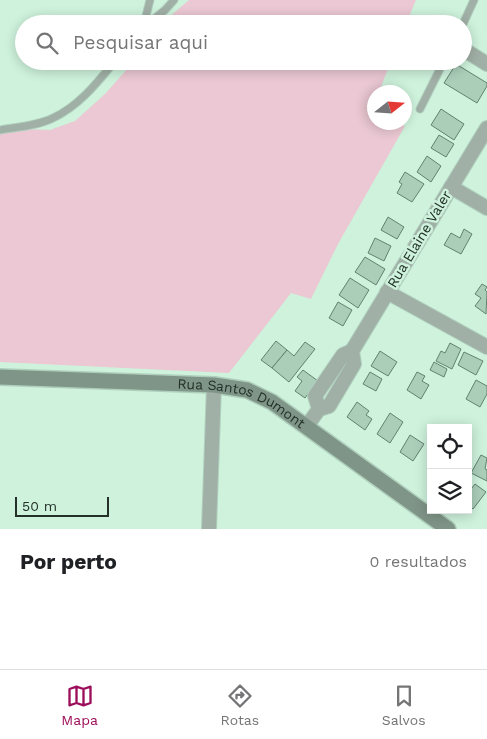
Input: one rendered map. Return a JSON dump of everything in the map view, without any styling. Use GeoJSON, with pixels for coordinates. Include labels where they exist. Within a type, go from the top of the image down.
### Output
{"type":"FeatureCollection","features":[{"type":"Feature","properties":{"kind":"main road","name":"Rua Santos Dumont"},"geometry":{"type":"LineString","coordinates":[[0,377],[214,385],[247,390],[272,402],[307,426],[448,529]]}},
{"type":"Feature","properties":{"kind":"street"},"geometry":{"type":"LineString","coordinates":[[472,55],[487,64]]}},
{"type":"Feature","properties":{"kind":"street","name":"Rua Elaine Valer"},"geometry":{"type":"LineString","coordinates":[[307,426],[319,408],[329,406],[354,364],[352,351],[487,128]]}},
{"type":"Feature","properties":{"kind":"street"},"geometry":{"type":"LineString","coordinates":[[451,187],[487,208]]}},
{"type":"Feature","properties":{"kind":"street"},"geometry":{"type":"LineString","coordinates":[[387,292],[487,347]]}},
{"type":"Feature","properties":{"kind":"street"},"geometry":{"type":"LineString","coordinates":[[209,529],[214,385]]}},
{"type":"Feature","properties":{"kind":"lane"},"geometry":{"type":"LineString","coordinates":[[148,15],[150,0]]}},
{"type":"Feature","properties":{"kind":"lane"},"geometry":{"type":"LineString","coordinates":[[158,15],[174,0]]}},
{"type":"Feature","properties":{"kind":"lane"},"geometry":{"type":"LineString","coordinates":[[467,15],[474,0]]}},
{"type":"Feature","properties":{"kind":"lane"},"geometry":{"type":"LineString","coordinates":[[0,130],[31,125],[52,119],[70,108],[84,96],[107,70]]}},
{"type":"Feature","properties":{"kind":"lane"},"geometry":{"type":"LineString","coordinates":[[420,109],[440,70]]}},
{"type":"Feature","properties":{"kind":"shaded area"},"geometry":{"type":"Polygon","coordinates":[[[189,0],[416,0],[410,15],[172,15],[189,0]]]}},
{"type":"Feature","properties":{"kind":"shaded area"},"geometry":{"type":"Polygon","coordinates":[[[126,70],[388,70],[382,85],[367,85],[367,130],[403,130],[338,244],[311,299],[291,293],[229,373],[0,362],[0,128],[50,130],[75,121],[105,94],[126,70]]]}},
{"type":"Feature","properties":{"kind":"building"},"geometry":{"type":"Polygon","coordinates":[[[452,70],[466,70],[487,83],[487,86],[477,103],[444,83],[452,70]]]}},
{"type":"Feature","properties":{"kind":"building"},"geometry":{"type":"Polygon","coordinates":[[[441,109],[464,124],[454,140],[431,125],[441,109]]]}},
{"type":"Feature","properties":{"kind":"building"},"geometry":{"type":"Polygon","coordinates":[[[439,135],[454,144],[446,157],[431,148],[439,135]]]}},
{"type":"Feature","properties":{"kind":"building"},"geometry":{"type":"Polygon","coordinates":[[[427,156],[441,166],[431,182],[417,172],[427,156]]]}},
{"type":"Feature","properties":{"kind":"building"},"geometry":{"type":"Polygon","coordinates":[[[405,172],[424,184],[412,202],[397,193],[402,184],[399,182],[405,172]]]}},
{"type":"Feature","properties":{"kind":"building"},"geometry":{"type":"Polygon","coordinates":[[[388,217],[404,227],[397,239],[381,230],[388,217]]]}},
{"type":"Feature","properties":{"kind":"building"},"geometry":{"type":"Polygon","coordinates":[[[464,229],[472,234],[461,254],[444,245],[451,233],[460,238],[464,229]]]}},
{"type":"Feature","properties":{"kind":"building"},"geometry":{"type":"Polygon","coordinates":[[[375,238],[391,246],[384,261],[368,253],[375,238]]]}},
{"type":"Feature","properties":{"kind":"building"},"geometry":{"type":"Polygon","coordinates":[[[365,257],[385,269],[376,285],[355,272],[365,257]]]}},
{"type":"Feature","properties":{"kind":"building"},"geometry":{"type":"Polygon","coordinates":[[[350,278],[369,290],[358,308],[339,295],[350,278]]]}},
{"type":"Feature","properties":{"kind":"building"},"geometry":{"type":"Polygon","coordinates":[[[482,284],[487,287],[485,290],[487,292],[486,314],[475,306],[481,298],[475,294],[482,284]]]}},
{"type":"Feature","properties":{"kind":"building"},"geometry":{"type":"Polygon","coordinates":[[[338,302],[352,310],[343,326],[329,318],[338,302]]]}},
{"type":"Feature","properties":{"kind":"building"},"geometry":{"type":"Polygon","coordinates":[[[276,341],[287,350],[272,368],[261,360],[276,341]]]}},
{"type":"Feature","properties":{"kind":"building"},"geometry":{"type":"Polygon","coordinates":[[[305,342],[315,349],[289,382],[272,368],[287,350],[294,356],[305,342]]]}},
{"type":"Feature","properties":{"kind":"building"},"geometry":{"type":"Polygon","coordinates":[[[450,343],[461,349],[452,369],[436,361],[441,351],[445,353],[450,343]]]}},
{"type":"Feature","properties":{"kind":"building"},"geometry":{"type":"Polygon","coordinates":[[[380,351],[397,362],[388,376],[371,366],[380,351]]]}},
{"type":"Feature","properties":{"kind":"building"},"geometry":{"type":"Polygon","coordinates":[[[464,352],[483,361],[476,375],[458,365],[464,352]]]}},
{"type":"Feature","properties":{"kind":"building"},"geometry":{"type":"Polygon","coordinates":[[[434,362],[447,369],[444,377],[430,370],[434,362]]]}},
{"type":"Feature","properties":{"kind":"building"},"geometry":{"type":"Polygon","coordinates":[[[303,370],[318,381],[305,398],[295,391],[302,381],[297,377],[303,370]]]}},
{"type":"Feature","properties":{"kind":"building"},"geometry":{"type":"Polygon","coordinates":[[[370,372],[382,379],[376,391],[363,384],[370,372]]]}},
{"type":"Feature","properties":{"kind":"building"},"geometry":{"type":"Polygon","coordinates":[[[417,372],[425,376],[422,381],[429,385],[421,399],[407,390],[417,372]]]}},
{"type":"Feature","properties":{"kind":"building"},"geometry":{"type":"Polygon","coordinates":[[[476,380],[487,386],[487,394],[480,407],[466,399],[476,380]]]}},
{"type":"Feature","properties":{"kind":"building"},"geometry":{"type":"Polygon","coordinates":[[[357,402],[369,411],[366,415],[372,419],[365,430],[347,417],[357,402]]]}},
{"type":"Feature","properties":{"kind":"building"},"geometry":{"type":"Polygon","coordinates":[[[390,413],[403,422],[390,443],[377,434],[390,413]]]}},
{"type":"Feature","properties":{"kind":"building"},"geometry":{"type":"Polygon","coordinates":[[[410,435],[424,444],[413,461],[400,452],[410,435]]]}},
{"type":"Feature","properties":{"kind":"building"},"geometry":{"type":"Polygon","coordinates":[[[481,455],[487,458],[485,469],[487,470],[487,481],[472,474],[481,455]]]}},
{"type":"Feature","properties":{"kind":"building"},"geometry":{"type":"Polygon","coordinates":[[[475,484],[486,492],[473,509],[472,508],[472,488],[475,484]]]}}]}
